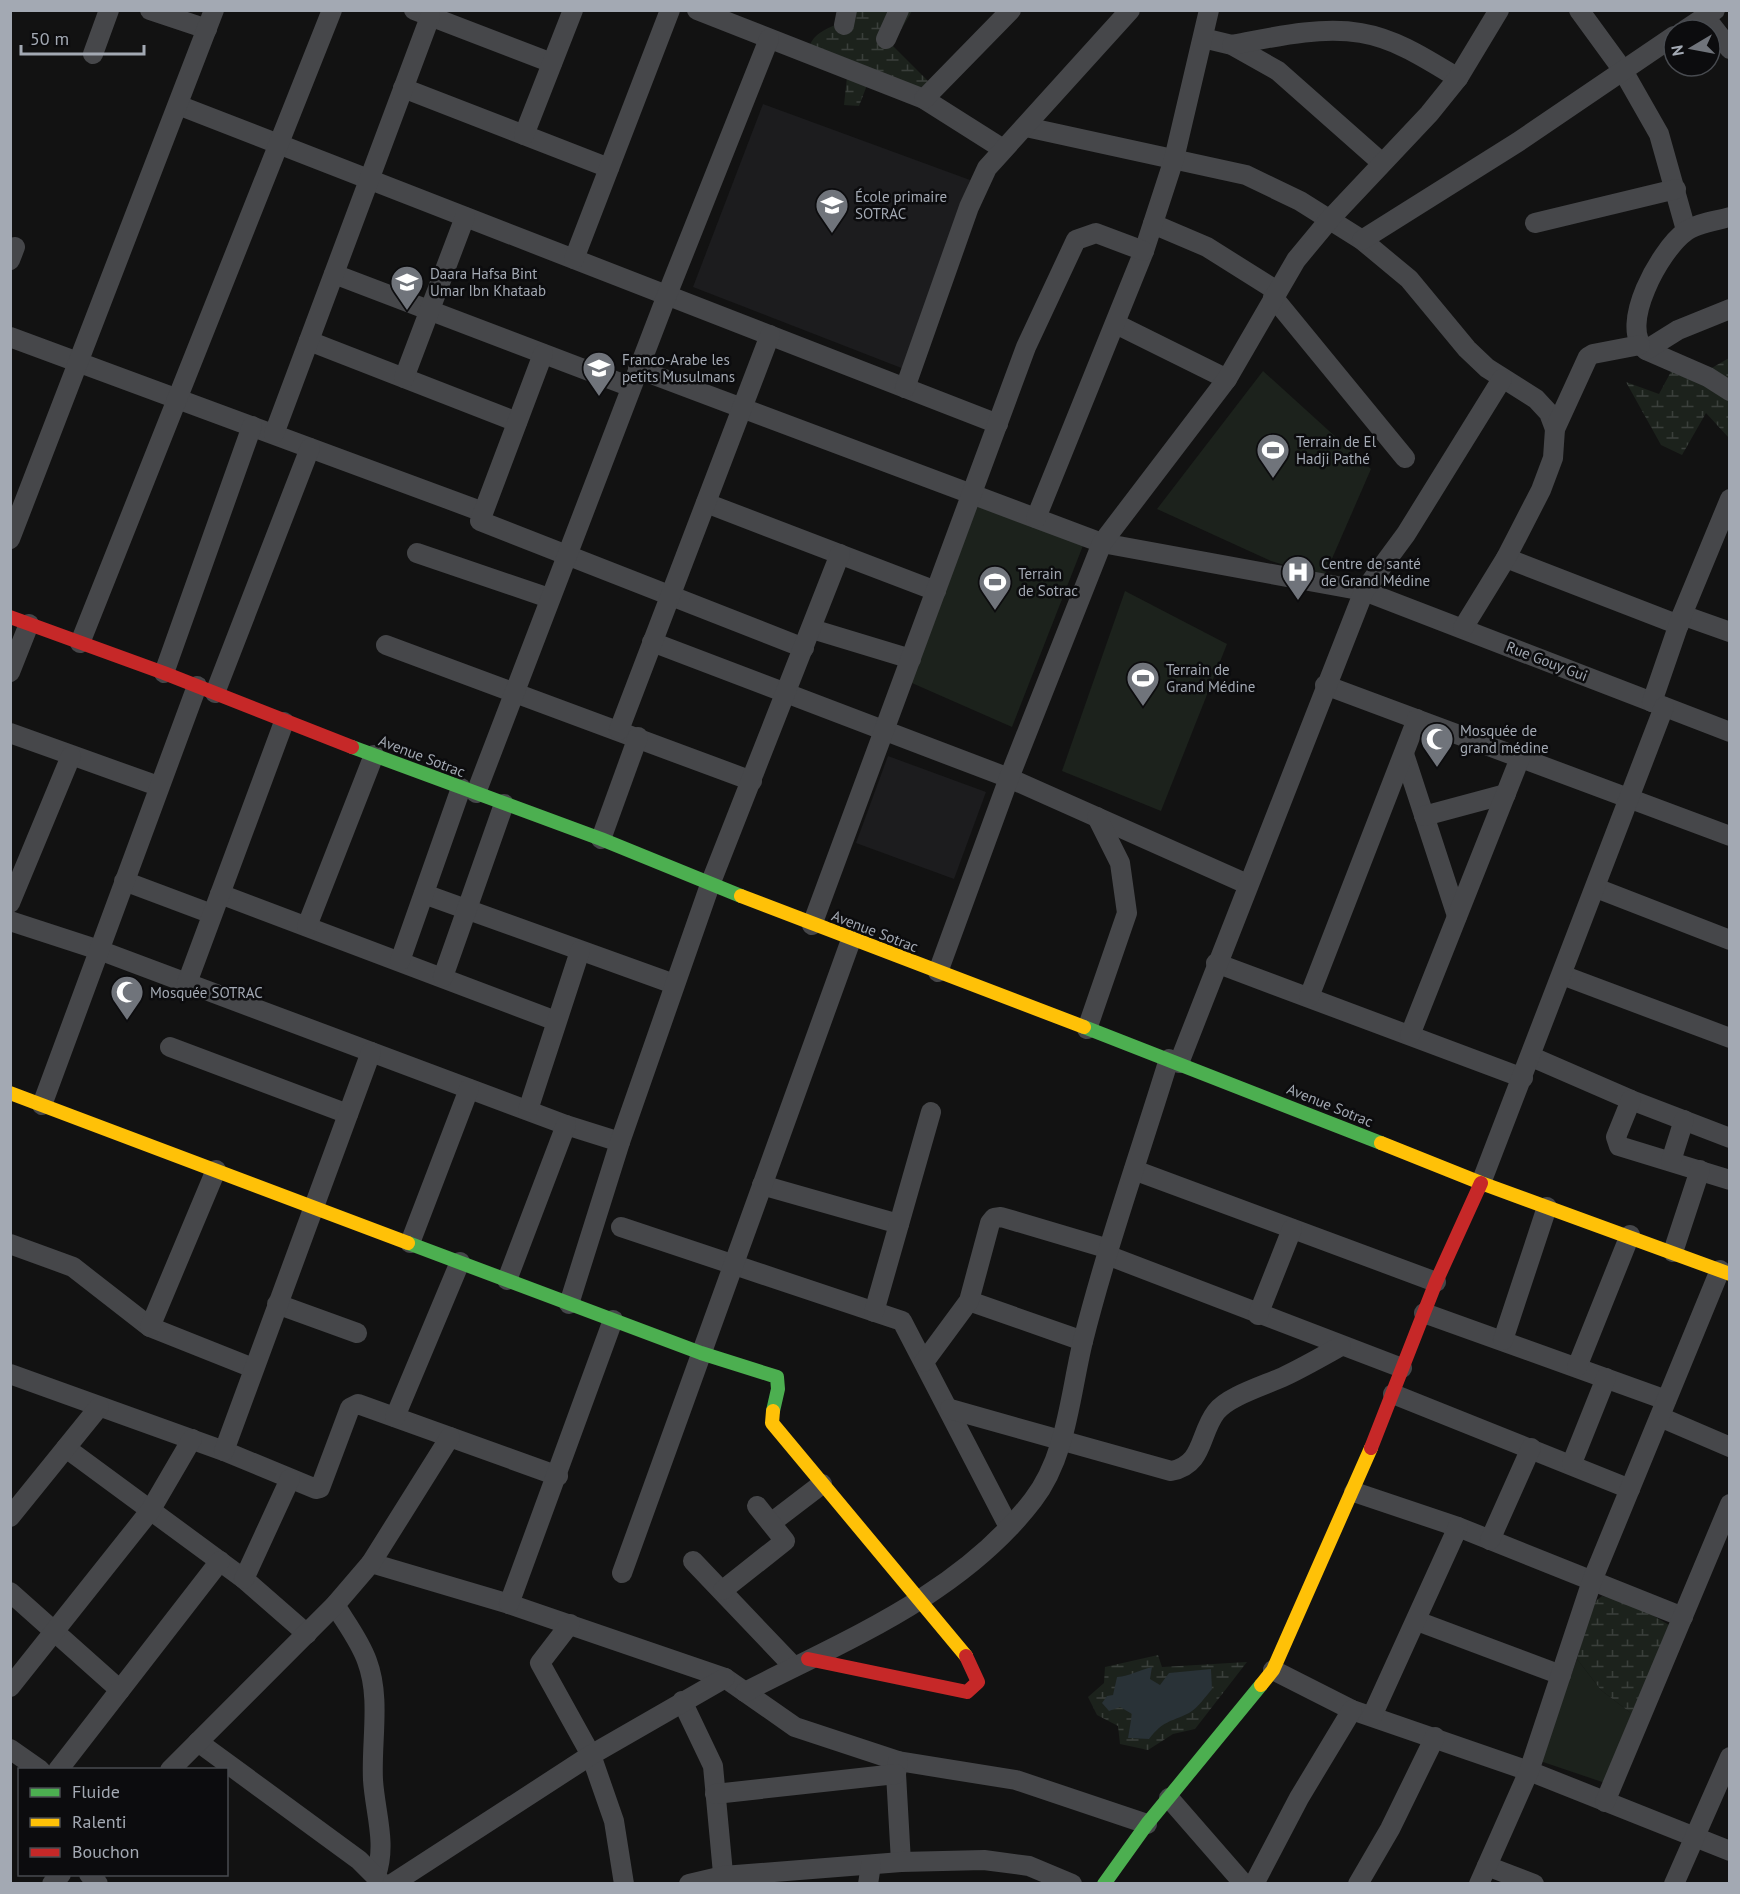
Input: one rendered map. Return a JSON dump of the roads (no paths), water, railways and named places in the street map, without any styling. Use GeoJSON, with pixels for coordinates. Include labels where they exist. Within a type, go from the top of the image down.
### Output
{"type":"FeatureCollection","features":[{"type":"Feature","properties":{"kind":"street"},"geometry":{"type":"LineString","coordinates":[[93,54],[109,10]]}},
{"type":"Feature","properties":{"kind":"street"},"geometry":{"type":"LineString","coordinates":[[150,10],[207,29]]}},
{"type":"Feature","properties":{"kind":"street"},"geometry":{"type":"LineString","coordinates":[[10,539],[214,10]]}},
{"type":"Feature","properties":{"kind":"street"},"geometry":{"type":"LineString","coordinates":[[80,643],[332,10]]}},
{"type":"Feature","properties":{"kind":"street"},"geometry":{"type":"LineString","coordinates":[[524,135],[573,10]]}},
{"type":"Feature","properties":{"kind":"street"},"geometry":{"type":"LineString","coordinates":[[574,259],[670,10]]}},
{"type":"Feature","properties":{"kind":"street"},"geometry":{"type":"LineString","coordinates":[[886,39],[899,10]]}},
{"type":"Feature","properties":{"kind":"street"},"geometry":{"type":"LineString","coordinates":[[924,99],[1011,10]]}},
{"type":"Feature","properties":{"kind":"street"},"geometry":{"type":"LineString","coordinates":[[906,388],[980,181],[1003,149],[1026,127],[1130,10]]}},
{"type":"Feature","properties":{"kind":"street"},"geometry":{"type":"LineString","coordinates":[[1036,519],[1144,251],[1174,159],[1209,10]]}},
{"type":"Feature","properties":{"kind":"street"},"geometry":{"type":"LineString","coordinates":[[938,972],[1009,778],[1102,543],[1227,379],[1296,260],[1330,219],[1429,114],[1458,78],[1499,10]]}},
{"type":"Feature","properties":{"kind":"street"},"geometry":{"type":"LineString","coordinates":[[1579,10],[1622,69],[1659,134],[1686,230]]}},
{"type":"Feature","properties":{"kind":"street"},"geometry":{"type":"LineString","coordinates":[[705,12],[924,99],[1003,149]]}},
{"type":"Feature","properties":{"kind":"street"},"geometry":{"type":"LineString","coordinates":[[274,434],[403,88],[422,14],[552,63]]}},
{"type":"Feature","properties":{"kind":"street"},"geometry":{"type":"LineString","coordinates":[[1710,14],[1730,49]]}},
{"type":"Feature","properties":{"kind":"street"},"geometry":{"type":"LineString","coordinates":[[1233,45],[1315,32],[1361,33],[1410,49],[1458,78]]}},
{"type":"Feature","properties":{"kind":"street"},"geometry":{"type":"LineString","coordinates":[[1203,38],[1233,45],[1278,71],[1382,164]]}},
{"type":"Feature","properties":{"kind":"street"},"geometry":{"type":"LineString","coordinates":[[400,961],[424,894],[514,692],[638,369],[769,39]]}},
{"type":"Feature","properties":{"kind":"street"},"geometry":{"type":"LineString","coordinates":[[1362,240],[1518,141],[1662,44]]}},
{"type":"Feature","properties":{"kind":"street"},"geometry":{"type":"LineString","coordinates":[[403,88],[609,168]]}},
{"type":"Feature","properties":{"kind":"street"},"geometry":{"type":"LineString","coordinates":[[178,105],[998,424]]}},
{"type":"Feature","properties":{"kind":"street"},"geometry":{"type":"LineString","coordinates":[[1026,127],[1246,175],[1271,186],[1330,219],[1362,240],[1409,279],[1467,349],[1502,379],[1536,399],[1549,413],[1555,429]]}},
{"type":"Feature","properties":{"kind":"street"},"geometry":{"type":"LineString","coordinates":[[1535,223],[1676,189]]}},
{"type":"Feature","properties":{"kind":"street"},"geometry":{"type":"LineString","coordinates":[[405,378],[465,217]]}},
{"type":"Feature","properties":{"kind":"street"},"geometry":{"type":"LineString","coordinates":[[1730,217],[1686,230],[1668,247],[1652,274],[1638,312],[1635,331],[1643,348],[1708,377],[1730,391]]}},
{"type":"Feature","properties":{"kind":"street"},"geometry":{"type":"LineString","coordinates":[[1153,224],[1207,247],[1275,294],[1405,458]]}},
{"type":"Feature","properties":{"kind":"street"},"geometry":{"type":"LineString","coordinates":[[812,925],[1026,347],[1076,240],[1096,233],[1144,251]]}},
{"type":"Feature","properties":{"kind":"street"},"geometry":{"type":"LineString","coordinates":[[334,274],[631,387]]}},
{"type":"Feature","properties":{"kind":"street"},"geometry":{"type":"LineString","coordinates":[[1463,628],[1506,558],[1540,490],[1552,458],[1555,429],[1588,357],[1593,354],[1643,348],[1678,330],[1730,309]]}},
{"type":"Feature","properties":{"kind":"street"},"geometry":{"type":"LineString","coordinates":[[1116,324],[1227,379]]}},
{"type":"Feature","properties":{"kind":"street"},"geometry":{"type":"LineString","coordinates":[[619,730],[770,335]]}},
{"type":"Feature","properties":{"kind":"street"},"geometry":{"type":"LineString","coordinates":[[10,337],[483,512]]}},
{"type":"Feature","properties":{"kind":"street"},"geometry":{"type":"LineString","coordinates":[[309,341],[517,422]]}},
{"type":"Feature","properties":{"kind":"street"},"geometry":{"type":"LineString","coordinates":[[543,354],[480,521],[804,648]]}},
{"type":"Feature","properties":{"kind":"street","name":"Rue Gouy Gui"},"geometry":{"type":"LineString","coordinates":[[638,369],[1102,543],[1364,591],[1730,732]]}},
{"type":"Feature","properties":{"kind":"street"},"geometry":{"type":"LineString","coordinates":[[746,1692],[919,1602],[980,1558],[1034,1499],[1052,1467],[1061,1442],[1083,1341],[1134,1170],[1174,1061],[1216,963],[1364,591],[1406,534],[1502,379]]}},
{"type":"Feature","properties":{"kind":"street"},"geometry":{"type":"LineString","coordinates":[[164,673],[252,426]]}},
{"type":"Feature","properties":{"kind":"street"},"geometry":{"type":"LineString","coordinates":[[42,1105],[158,786],[206,690],[310,448]]}},
{"type":"Feature","properties":{"kind":"street"},"geometry":{"type":"LineString","coordinates":[[1104,1884],[1147,1824],[1273,1670],[1354,1492],[1436,1282],[1481,1183],[1532,1056],[1631,799],[1681,620],[1725,523],[1730,499]]}},
{"type":"Feature","properties":{"kind":"street"},"geometry":{"type":"LineString","coordinates":[[706,503],[936,591]]}},
{"type":"Feature","properties":{"kind":"street"},"geometry":{"type":"LineString","coordinates":[[417,553],[549,598]]}},
{"type":"Feature","properties":{"kind":"street"},"geometry":{"type":"LineString","coordinates":[[569,1304],[620,1142],[674,984],[711,882],[840,554]]}},
{"type":"Feature","properties":{"kind":"street"},"geometry":{"type":"LineString","coordinates":[[1506,558],[1681,620],[1730,632]]}},
{"type":"Feature","properties":{"kind":"street"},"geometry":{"type":"LineString","coordinates":[[10,672],[20,620]]}},
{"type":"Feature","properties":{"kind":"street","name":"Avenue Sotrac"},"geometry":{"type":"LineString","coordinates":[[20,620],[164,673],[284,722],[601,839],[812,925],[1174,1061],[1481,1183],[1629,1235],[1725,1272]]}},
{"type":"Feature","properties":{"kind":"street"},"geometry":{"type":"LineString","coordinates":[[812,629],[911,659]]}},
{"type":"Feature","properties":{"kind":"street"},"geometry":{"type":"LineString","coordinates":[[652,642],[1009,778],[1247,884]]}},
{"type":"Feature","properties":{"kind":"street"},"geometry":{"type":"LineString","coordinates":[[386,645],[752,781]]}},
{"type":"Feature","properties":{"kind":"street"},"geometry":{"type":"LineString","coordinates":[[1325,685],[1730,836]]}},
{"type":"Feature","properties":{"kind":"street"},"geometry":{"type":"LineString","coordinates":[[1309,998],[1417,719]]}},
{"type":"Feature","properties":{"kind":"street"},"geometry":{"type":"LineString","coordinates":[[187,983],[284,722]]}},
{"type":"Feature","properties":{"kind":"street"},"geometry":{"type":"LineString","coordinates":[[10,733],[158,786]]}},
{"type":"Feature","properties":{"kind":"street"},"geometry":{"type":"LineString","coordinates":[[601,839],[638,737]]}},
{"type":"Feature","properties":{"kind":"street"},"geometry":{"type":"LineString","coordinates":[[1404,754],[1457,916]]}},
{"type":"Feature","properties":{"kind":"street"},"geometry":{"type":"LineString","coordinates":[[307,926],[374,755]]}},
{"type":"Feature","properties":{"kind":"street"},"geometry":{"type":"LineString","coordinates":[[10,903],[71,756]]}},
{"type":"Feature","properties":{"kind":"street"},"geometry":{"type":"LineString","coordinates":[[1410,1035],[1520,758]]}},
{"type":"Feature","properties":{"kind":"street"},"geometry":{"type":"LineString","coordinates":[[1424,816],[1506,794]]}},
{"type":"Feature","properties":{"kind":"street"},"geometry":{"type":"LineString","coordinates":[[443,977],[504,804]]}},
{"type":"Feature","properties":{"kind":"street"},"geometry":{"type":"LineString","coordinates":[[1087,1029],[1127,913],[1120,863],[1097,817]]}},
{"type":"Feature","properties":{"kind":"street"},"geometry":{"type":"LineString","coordinates":[[124,881],[213,914]]}},
{"type":"Feature","properties":{"kind":"street"},"geometry":{"type":"LineString","coordinates":[[1596,888],[1730,940]]}},
{"type":"Feature","properties":{"kind":"street"},"geometry":{"type":"LineString","coordinates":[[220,894],[556,1021]]}},
{"type":"Feature","properties":{"kind":"street"},"geometry":{"type":"LineString","coordinates":[[424,894],[674,984]]}},
{"type":"Feature","properties":{"kind":"street"},"geometry":{"type":"LineString","coordinates":[[10,921],[99,950],[566,1125],[620,1142]]}},
{"type":"Feature","properties":{"kind":"street"},"geometry":{"type":"LineString","coordinates":[[621,1573],[851,940]]}},
{"type":"Feature","properties":{"kind":"street"},"geometry":{"type":"LineString","coordinates":[[528,1110],[580,951]]}},
{"type":"Feature","properties":{"kind":"street"},"geometry":{"type":"LineString","coordinates":[[1216,963],[1523,1078]]}},
{"type":"Feature","properties":{"kind":"street"},"geometry":{"type":"LineString","coordinates":[[1562,975],[1730,1038]]}},
{"type":"Feature","properties":{"kind":"street"},"geometry":{"type":"LineString","coordinates":[[170,1047],[348,1114]]}},
{"type":"Feature","properties":{"kind":"street"},"geometry":{"type":"LineString","coordinates":[[224,1450],[371,1052]]}},
{"type":"Feature","properties":{"kind":"street"},"geometry":{"type":"LineString","coordinates":[[1532,1056],[1631,1100],[1730,1138]]}},
{"type":"Feature","properties":{"kind":"street"},"geometry":{"type":"LineString","coordinates":[[410,1244],[469,1089]]}},
{"type":"Feature","properties":{"kind":"street"},"geometry":{"type":"LineString","coordinates":[[11,1094],[701,1353],[777,1377],[780,1390],[772,1412],[772,1423],[919,1602],[966,1655],[978,1682],[967,1692],[801,1663],[693,1561]]}},
{"type":"Feature","properties":{"kind":"street"},"geometry":{"type":"LineString","coordinates":[[1631,1100],[1616,1143],[1624,1148],[1730,1180]]}},
{"type":"Feature","properties":{"kind":"street"},"geometry":{"type":"LineString","coordinates":[[874,1312],[931,1112]]}},
{"type":"Feature","properties":{"kind":"street"},"geometry":{"type":"LineString","coordinates":[[1671,1161],[1684,1119]]}},
{"type":"Feature","properties":{"kind":"street"},"geometry":{"type":"LineString","coordinates":[[507,1280],[566,1125]]}},
{"type":"Feature","properties":{"kind":"street"},"geometry":{"type":"LineString","coordinates":[[150,1327],[216,1170]]}},
{"type":"Feature","properties":{"kind":"street"},"geometry":{"type":"LineString","coordinates":[[1134,1170],[1436,1282]]}},
{"type":"Feature","properties":{"kind":"street"},"geometry":{"type":"LineString","coordinates":[[1673,1252],[1700,1170]]}},
{"type":"Feature","properties":{"kind":"street"},"geometry":{"type":"LineString","coordinates":[[762,1185],[899,1224]]}},
{"type":"Feature","properties":{"kind":"street"},"geometry":{"type":"LineString","coordinates":[[1503,1340],[1547,1207]]}},
{"type":"Feature","properties":{"kind":"street"},"geometry":{"type":"LineString","coordinates":[[924,1362],[969,1301],[994,1218],[1001,1217],[1108,1252],[1258,1315],[1402,1368]]}},
{"type":"Feature","properties":{"kind":"street"},"geometry":{"type":"LineString","coordinates":[[621,1227],[902,1321],[950,1409],[1009,1527]]}},
{"type":"Feature","properties":{"kind":"street"},"geometry":{"type":"LineString","coordinates":[[1258,1315],[1292,1229]]}},
{"type":"Feature","properties":{"kind":"street"},"geometry":{"type":"LineString","coordinates":[[1577,1367],[1629,1235]]}},
{"type":"Feature","properties":{"kind":"street"},"geometry":{"type":"LineString","coordinates":[[10,1244],[73,1267],[150,1327],[253,1368]]}},
{"type":"Feature","properties":{"kind":"street"},"geometry":{"type":"LineString","coordinates":[[395,1417],[460,1262]]}},
{"type":"Feature","properties":{"kind":"street"},"geometry":{"type":"LineString","coordinates":[[1534,1884],[1483,1875],[1529,1771],[1592,1581],[1663,1409],[1725,1272]]}},
{"type":"Feature","properties":{"kind":"street"},"geometry":{"type":"LineString","coordinates":[[969,1301],[1083,1341]]}},
{"type":"Feature","properties":{"kind":"street"},"geometry":{"type":"LineString","coordinates":[[277,1304],[357,1334]]}},
{"type":"Feature","properties":{"kind":"street"},"geometry":{"type":"LineString","coordinates":[[1424,1313],[1606,1378],[1730,1447]]}},
{"type":"Feature","properties":{"kind":"street"},"geometry":{"type":"LineString","coordinates":[[508,1604],[558,1476],[613,1320]]}},
{"type":"Feature","properties":{"kind":"street"},"geometry":{"type":"LineString","coordinates":[[950,1409],[1156,1468],[1180,1469],[1196,1457],[1216,1411],[1239,1396],[1287,1376],[1341,1346]]}},
{"type":"Feature","properties":{"kind":"street"},"geometry":{"type":"LineString","coordinates":[[10,1374],[224,1450],[316,1489],[320,1488],[353,1404],[558,1476]]}},
{"type":"Feature","properties":{"kind":"street"},"geometry":{"type":"LineString","coordinates":[[1572,1463],[1606,1378]]}},
{"type":"Feature","properties":{"kind":"street"},"geometry":{"type":"LineString","coordinates":[[1393,1394],[1572,1463],[1630,1489]]}},
{"type":"Feature","properties":{"kind":"street"},"geometry":{"type":"LineString","coordinates":[[10,1517],[99,1407]]}},
{"type":"Feature","properties":{"kind":"street"},"geometry":{"type":"LineString","coordinates":[[172,1768],[335,1605],[370,1563],[450,1437]]}},
{"type":"Feature","properties":{"kind":"street"},"geometry":{"type":"LineString","coordinates":[[10,1688],[150,1511],[192,1439]]}},
{"type":"Feature","properties":{"kind":"street"},"geometry":{"type":"LineString","coordinates":[[66,1448],[244,1579],[307,1634]]}},
{"type":"Feature","properties":{"kind":"street"},"geometry":{"type":"LineString","coordinates":[[1490,1540],[1531,1448]]}},
{"type":"Feature","properties":{"kind":"street"},"geometry":{"type":"LineString","coordinates":[[244,1579],[290,1479]]}},
{"type":"Feature","properties":{"kind":"street"},"geometry":{"type":"LineString","coordinates":[[771,1523],[822,1484]]}},
{"type":"Feature","properties":{"kind":"street"},"geometry":{"type":"LineString","coordinates":[[1354,1492],[1458,1527],[1683,1617]]}},
{"type":"Feature","properties":{"kind":"street"},"geometry":{"type":"LineString","coordinates":[[1605,1802],[1730,1504]]}},
{"type":"Feature","properties":{"kind":"street"},"geometry":{"type":"LineString","coordinates":[[723,1590],[785,1541],[757,1506]]}},
{"type":"Feature","properties":{"kind":"street"},"geometry":{"type":"LineString","coordinates":[[1372,1716],[1458,1527]]}},
{"type":"Feature","properties":{"kind":"street"},"geometry":{"type":"LineString","coordinates":[[60,1768],[220,1562]]}},
{"type":"Feature","properties":{"kind":"street"},"geometry":{"type":"LineString","coordinates":[[370,1563],[570,1624],[725,1678],[795,1727],[897,1768]]}},
{"type":"Feature","properties":{"kind":"street"},"geometry":{"type":"LineString","coordinates":[[10,1592],[120,1690]]}},
{"type":"Feature","properties":{"kind":"street"},"geometry":{"type":"LineString","coordinates":[[335,1605],[367,1660],[375,1689],[373,1779],[384,1881]]}},
{"type":"Feature","properties":{"kind":"street"},"geometry":{"type":"LineString","coordinates":[[1417,1621],[1561,1674]]}},
{"type":"Feature","properties":{"kind":"street"},"geometry":{"type":"LineString","coordinates":[[570,1624],[540,1663],[591,1755],[614,1821],[624,1884]]}},
{"type":"Feature","properties":{"kind":"street"},"geometry":{"type":"LineString","coordinates":[[1273,1670],[1352,1710],[1529,1771],[1730,1851]]}},
{"type":"Feature","properties":{"kind":"street"},"geometry":{"type":"LineString","coordinates":[[384,1881],[591,1755],[725,1678]]}},
{"type":"Feature","properties":{"kind":"street"},"geometry":{"type":"LineString","coordinates":[[682,1701],[713,1767],[723,1880]]}},
{"type":"Feature","properties":{"kind":"street"},"geometry":{"type":"LineString","coordinates":[[1254,1884],[1299,1798],[1352,1710]]}},
{"type":"Feature","properties":{"kind":"street"},"geometry":{"type":"LineString","coordinates":[[1358,1884],[1390,1829],[1435,1737]]}},
{"type":"Feature","properties":{"kind":"street"},"geometry":{"type":"LineString","coordinates":[[198,1742],[384,1881]]}},
{"type":"Feature","properties":{"kind":"street"},"geometry":{"type":"LineString","coordinates":[[10,1749],[37,1768]]}},
{"type":"Feature","properties":{"kind":"street"},"geometry":{"type":"LineString","coordinates":[[1674,1884],[1730,1757]]}},
{"type":"Feature","properties":{"kind":"street"},"geometry":{"type":"LineString","coordinates":[[897,1768],[901,1862]]}},
{"type":"Feature","properties":{"kind":"street"},"geometry":{"type":"LineString","coordinates":[[715,1794],[897,1768],[1016,1780],[1147,1824]]}},
{"type":"Feature","properties":{"kind":"street"},"geometry":{"type":"LineString","coordinates":[[1169,1798],[1244,1884]]}},
{"type":"Feature","properties":{"kind":"street"},"geometry":{"type":"LineString","coordinates":[[689,1884],[723,1880],[869,1874],[901,1862],[984,1860],[1029,1866],[1072,1884]]}},
{"type":"Feature","properties":{"kind":"place","name":"École primaire SOTRAC"},"geometry":{"type":"Point","coordinates":[832,234]}},
{"type":"Feature","properties":{"kind":"place","name":"Daara Hafsa Bint Umar Ibn Khataab"},"geometry":{"type":"Point","coordinates":[407,311]}},
{"type":"Feature","properties":{"kind":"place","name":"Franco-Arabe les petits Musulmans"},"geometry":{"type":"Point","coordinates":[599,397]}},
{"type":"Feature","properties":{"kind":"place","name":"Terrain de El Hadji Pathé"},"geometry":{"type":"Point","coordinates":[1273,479]}},
{"type":"Feature","properties":{"kind":"place","name":"Centre de santé de Grand Médine"},"geometry":{"type":"Point","coordinates":[1298,601]}},
{"type":"Feature","properties":{"kind":"place","name":"Terrain de Sotrac"},"geometry":{"type":"Point","coordinates":[995,611]}},
{"type":"Feature","properties":{"kind":"place","name":"Terrain de Grand Médine"},"geometry":{"type":"Point","coordinates":[1143,707]}},
{"type":"Feature","properties":{"kind":"place","name":"Mosquée de grand médine"},"geometry":{"type":"Point","coordinates":[1437,768]}},
{"type":"Feature","properties":{"kind":"place","name":"Mosquée SOTRAC"},"geometry":{"type":"Point","coordinates":[127,1021]}}]}
